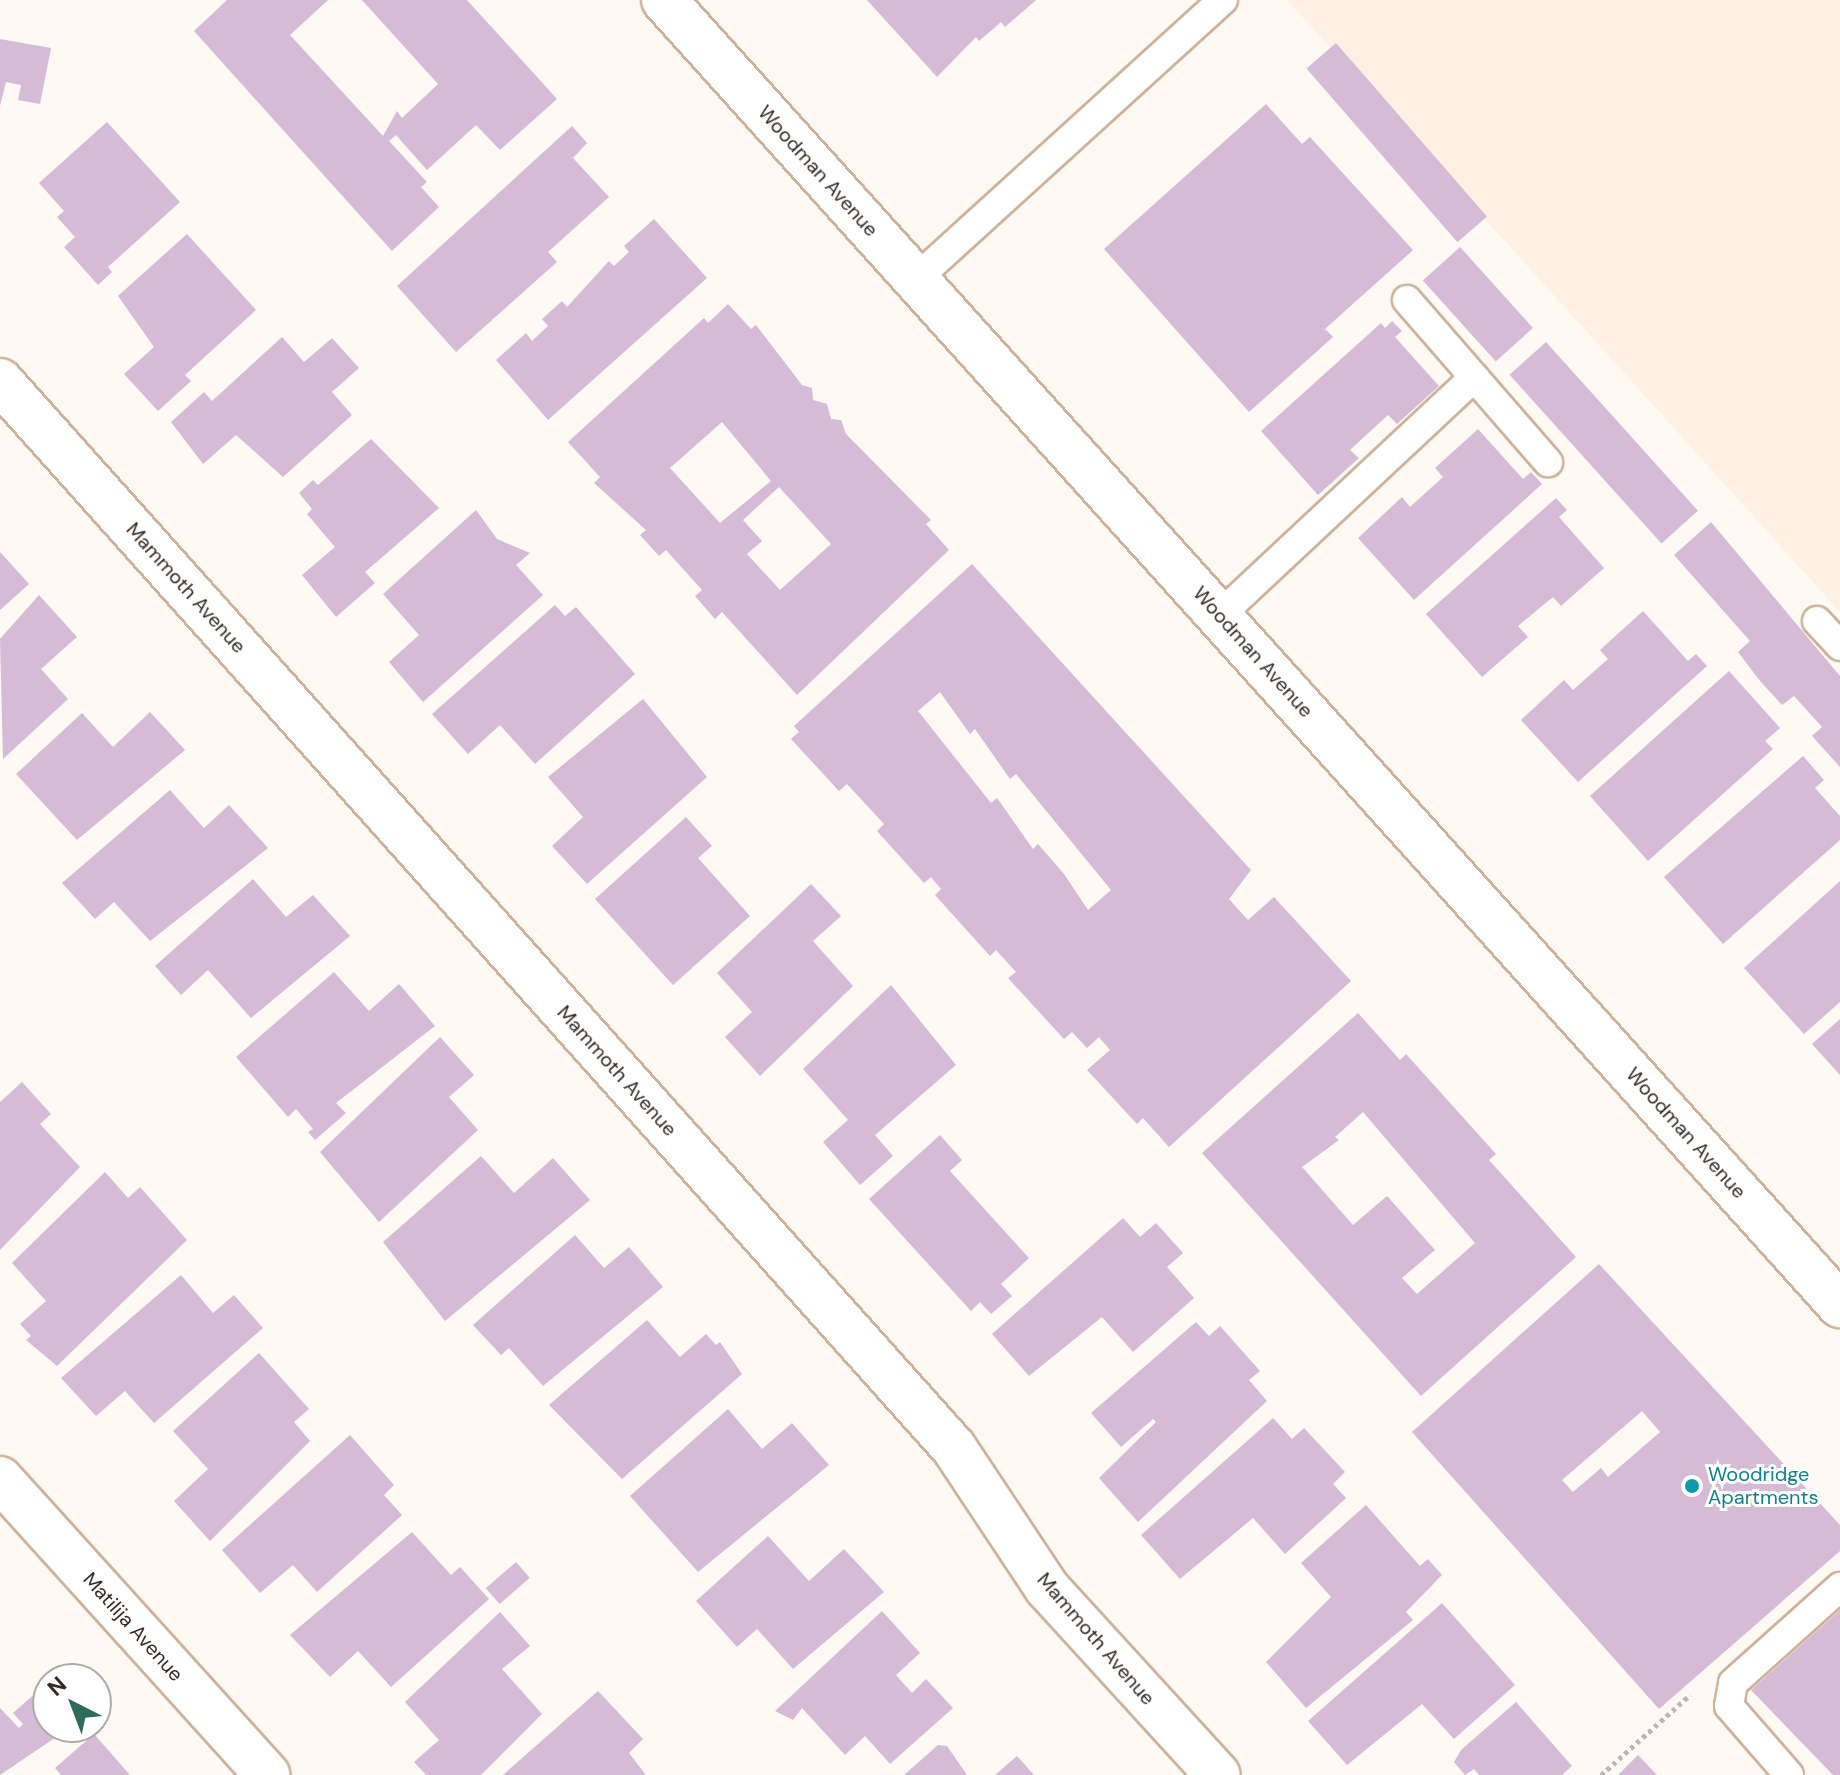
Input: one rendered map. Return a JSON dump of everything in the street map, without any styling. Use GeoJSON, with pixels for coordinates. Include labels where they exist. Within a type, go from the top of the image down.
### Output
{"type":"FeatureCollection","features":[{"type":"Feature","properties":{"kind":"street","name":"Woodman Avenue"},"geometry":{"type":"LineString","coordinates":[[664,0],[1840,1305]]}},
{"type":"Feature","properties":{"kind":"street","name":"Mammoth Avenue"},"geometry":{"type":"LineString","coordinates":[[0,381],[954,1448],[1047,1588],[1218,1775]]}},
{"type":"Feature","properties":{"kind":"street","name":"Matilija Avenue"},"geometry":{"type":"LineString","coordinates":[[0,1479],[267,1775]]}},
{"type":"Feature","properties":{"kind":"lane"},"geometry":{"type":"LineString","coordinates":[[916,279],[1223,0]]}},
{"type":"Feature","properties":{"kind":"lane"},"geometry":{"type":"LineString","coordinates":[[1407,300],[1548,462]]}},
{"type":"Feature","properties":{"kind":"lane"},"geometry":{"type":"LineString","coordinates":[[1220,615],[1474,377]]}},
{"type":"Feature","properties":{"kind":"lane"},"geometry":{"type":"LineString","coordinates":[[1817,621],[1840,646]]}},
{"type":"Feature","properties":{"kind":"lane"},"geometry":{"type":"LineString","coordinates":[[1789,1775],[1729,1706],[1733,1683],[1840,1587]]}},
{"type":"Feature","properties":{"kind":"shaded area"},"geometry":{"type":"Polygon","coordinates":[[[1287,0],[1840,0],[1840,612],[1287,0]]]}},
{"type":"Feature","properties":{"kind":"building"},"geometry":{"type":"Polygon","coordinates":[[[227,0],[328,0],[290,35],[383,136],[397,111],[402,118],[438,84],[362,0],[467,0],[557,99],[500,150],[476,125],[427,170],[396,135],[389,141],[427,182],[421,187],[439,207],[392,251],[194,31],[227,0]]]}},
{"type":"Feature","properties":{"kind":"building"},"geometry":{"type":"Polygon","coordinates":[[[867,0],[1036,0],[1005,27],[1001,22],[979,41],[976,37],[937,77],[867,0]]]}},
{"type":"Feature","properties":{"kind":"building"},"geometry":{"type":"Polygon","coordinates":[[[0,39],[51,48],[40,104],[18,100],[21,85],[6,82],[0,106],[0,39]]]}},
{"type":"Feature","properties":{"kind":"building"},"geometry":{"type":"Polygon","coordinates":[[[1336,43],[1487,217],[1457,242],[1307,69],[1336,43]]]}},
{"type":"Feature","properties":{"kind":"building"},"geometry":{"type":"Polygon","coordinates":[[[1266,104],[1302,144],[1310,137],[1413,250],[1325,329],[1333,337],[1249,412],[1104,249],[1266,104]]]}},
{"type":"Feature","properties":{"kind":"building"},"geometry":{"type":"Polygon","coordinates":[[[107,122],[180,202],[108,267],[112,272],[98,285],[64,247],[75,237],[57,217],[64,211],[39,183],[107,122]]]}},
{"type":"Feature","properties":{"kind":"building"},"geometry":{"type":"Polygon","coordinates":[[[572,126],[587,143],[573,158],[609,197],[548,252],[557,262],[456,352],[397,286],[572,126]]]}},
{"type":"Feature","properties":{"kind":"building"},"geometry":{"type":"Polygon","coordinates":[[[654,219],[707,278],[548,420],[496,360],[526,333],[532,341],[548,326],[542,319],[562,301],[567,307],[609,261],[614,266],[629,252],[624,246],[654,219]]]}},
{"type":"Feature","properties":{"kind":"building"},"geometry":{"type":"Polygon","coordinates":[[[187,234],[256,310],[185,375],[191,381],[158,411],[124,374],[154,347],[118,296],[187,234]]]}},
{"type":"Feature","properties":{"kind":"building"},"geometry":{"type":"Polygon","coordinates":[[[1460,247],[1533,328],[1496,361],[1423,280],[1460,247]]]}},
{"type":"Feature","properties":{"kind":"building"},"geometry":{"type":"Polygon","coordinates":[[[728,304],[751,329],[756,325],[802,385],[812,388],[813,400],[827,404],[831,419],[841,420],[846,434],[931,520],[926,524],[949,550],[797,695],[722,612],[715,619],[695,596],[702,590],[666,550],[659,556],[640,535],[646,530],[594,483],[600,477],[568,442],[704,318],[708,323],[728,304]],[[722,422],[670,468],[720,523],[771,481],[722,422]],[[779,487],[743,520],[762,541],[747,554],[780,590],[831,544],[779,487]]]}},
{"type":"Feature","properties":{"kind":"building"},"geometry":{"type":"Polygon","coordinates":[[[1392,321],[1402,331],[1395,337],[1439,386],[1397,424],[1388,415],[1350,450],[1359,458],[1318,495],[1261,431],[1381,323],[1385,328],[1392,321]]]}},
{"type":"Feature","properties":{"kind":"building"},"geometry":{"type":"Polygon","coordinates":[[[282,337],[304,362],[332,338],[359,368],[332,392],[352,415],[283,477],[236,435],[203,464],[171,422],[204,392],[212,401],[282,337]]]}},
{"type":"Feature","properties":{"kind":"building"},"geometry":{"type":"Polygon","coordinates":[[[1546,342],[1698,511],[1661,543],[1510,375],[1546,342]]]}},
{"type":"Feature","properties":{"kind":"building"},"geometry":{"type":"Polygon","coordinates":[[[1478,429],[1523,479],[1531,472],[1542,484],[1414,600],[1358,538],[1402,497],[1410,507],[1443,477],[1435,468],[1478,429]]]}},
{"type":"Feature","properties":{"kind":"building"},"geometry":{"type":"Polygon","coordinates":[[[371,439],[439,508],[365,572],[375,583],[336,617],[302,575],[335,547],[307,514],[312,509],[299,493],[313,480],[318,485],[371,439]]]}},
{"type":"Feature","properties":{"kind":"building"},"geometry":{"type":"Polygon","coordinates":[[[1556,498],[1567,510],[1559,517],[1604,568],[1561,606],[1553,597],[1518,626],[1528,637],[1482,677],[1426,614],[1556,498]]]}},
{"type":"Feature","properties":{"kind":"building"},"geometry":{"type":"Polygon","coordinates":[[[476,510],[497,539],[530,553],[516,565],[543,595],[423,702],[389,662],[419,635],[383,594],[476,510]]]}},
{"type":"Feature","properties":{"kind":"building"},"geometry":{"type":"Polygon","coordinates":[[[1711,522],[1840,676],[1840,767],[1812,736],[1822,727],[1794,696],[1782,705],[1760,681],[1738,652],[1750,641],[1674,555],[1711,522]]]}},
{"type":"Feature","properties":{"kind":"building"},"geometry":{"type":"Polygon","coordinates":[[[0,552],[29,584],[0,610],[0,552]]]}},
{"type":"Feature","properties":{"kind":"building"},"geometry":{"type":"Polygon","coordinates":[[[972,564],[1251,870],[1229,899],[1248,920],[1274,897],[1351,981],[1169,1147],[1143,1118],[1137,1124],[1087,1070],[1110,1050],[1099,1037],[1087,1048],[1072,1032],[1064,1039],[1008,978],[1016,972],[996,950],[990,956],[935,895],[941,889],[931,877],[924,883],[877,831],[884,824],[847,784],[839,791],[791,739],[799,732],[794,726],[972,564]],[[940,692],[918,711],[991,803],[997,798],[1033,849],[1038,844],[1064,874],[1088,910],[1111,890],[1016,774],[1010,779],[975,729],[970,734],[940,692]]]}},
{"type":"Feature","properties":{"kind":"building"},"geometry":{"type":"Polygon","coordinates":[[[39,595],[77,637],[41,669],[68,699],[3,759],[0,639],[39,595]]]}},
{"type":"Feature","properties":{"kind":"building"},"geometry":{"type":"Polygon","coordinates":[[[555,605],[565,616],[576,607],[635,674],[535,764],[500,725],[468,754],[432,714],[555,605]]]}},
{"type":"Feature","properties":{"kind":"building"},"geometry":{"type":"Polygon","coordinates":[[[1643,611],[1688,661],[1696,654],[1707,666],[1578,782],[1521,720],[1564,680],[1573,690],[1608,659],[1600,650],[1643,611]]]}},
{"type":"Feature","properties":{"kind":"building"},"geometry":{"type":"Polygon","coordinates":[[[1729,671],[1780,728],[1765,741],[1773,749],[1648,861],[1590,796],[1729,671]]]}},
{"type":"Feature","properties":{"kind":"building"},"geometry":{"type":"Polygon","coordinates":[[[643,699],[707,777],[587,884],[552,846],[583,817],[548,777],[643,699]]]}},
{"type":"Feature","properties":{"kind":"building"},"geometry":{"type":"Polygon","coordinates":[[[150,712],[185,750],[77,840],[16,774],[82,713],[113,747],[150,712]]]}},
{"type":"Feature","properties":{"kind":"building"},"geometry":{"type":"Polygon","coordinates":[[[1803,756],[1824,780],[1815,788],[1840,816],[1840,840],[1723,944],[1664,877],[1803,756]]]}},
{"type":"Feature","properties":{"kind":"building"},"geometry":{"type":"Polygon","coordinates":[[[170,790],[204,828],[229,805],[268,848],[150,941],[114,902],[95,919],[62,883],[170,790]]]}},
{"type":"Feature","properties":{"kind":"building"},"geometry":{"type":"Polygon","coordinates":[[[686,817],[712,846],[698,858],[750,916],[673,985],[595,899],[686,817]]]}},
{"type":"Feature","properties":{"kind":"building"},"geometry":{"type":"Polygon","coordinates":[[[253,879],[286,917],[313,895],[350,936],[251,1018],[208,970],[181,995],[155,966],[253,879]]]}},
{"type":"Feature","properties":{"kind":"building"},"geometry":{"type":"Polygon","coordinates":[[[1840,881],[1840,1002],[1804,1034],[1744,968],[1840,881]]]}},
{"type":"Feature","properties":{"kind":"building"},"geometry":{"type":"Polygon","coordinates":[[[811,884],[841,916],[813,941],[853,986],[760,1076],[725,1037],[752,1012],[717,973],[811,884]]]}},
{"type":"Feature","properties":{"kind":"building"},"geometry":{"type":"Polygon","coordinates":[[[334,972],[369,1011],[399,984],[435,1026],[336,1103],[346,1113],[315,1140],[308,1132],[313,1129],[296,1109],[288,1117],[236,1057],[334,972]]]}},
{"type":"Feature","properties":{"kind":"building"},"geometry":{"type":"Polygon","coordinates":[[[891,985],[956,1065],[875,1135],[893,1156],[860,1185],[823,1142],[848,1120],[803,1069],[891,985]]]}},
{"type":"Feature","properties":{"kind":"building"},"geometry":{"type":"Polygon","coordinates":[[[1358,1013],[1400,1060],[1406,1054],[1496,1154],[1489,1160],[1576,1257],[1421,1396],[1202,1153],[1358,1013]],[[1363,1112],[1335,1137],[1339,1140],[1302,1167],[1353,1225],[1387,1196],[1435,1250],[1402,1278],[1417,1294],[1475,1243],[1363,1112]]]}},
{"type":"Feature","properties":{"kind":"building"},"geometry":{"type":"Polygon","coordinates":[[[1840,1019],[1840,1075],[1812,1044],[1840,1019]]]}},
{"type":"Feature","properties":{"kind":"building"},"geometry":{"type":"Polygon","coordinates":[[[440,1037],[474,1075],[449,1097],[478,1130],[379,1222],[320,1152],[440,1037]]]}},
{"type":"Feature","properties":{"kind":"building"},"geometry":{"type":"Polygon","coordinates":[[[22,1082],[51,1114],[40,1124],[80,1167],[0,1250],[0,1102],[22,1082]]]}},
{"type":"Feature","properties":{"kind":"building"},"geometry":{"type":"Polygon","coordinates":[[[940,1135],[962,1160],[950,1171],[1029,1258],[1001,1284],[1012,1296],[991,1314],[980,1302],[971,1311],[869,1199],[940,1135]]]}},
{"type":"Feature","properties":{"kind":"building"},"geometry":{"type":"Polygon","coordinates":[[[481,1156],[514,1193],[553,1158],[590,1200],[445,1321],[383,1242],[481,1156]]]}},
{"type":"Feature","properties":{"kind":"building"},"geometry":{"type":"Polygon","coordinates":[[[105,1172],[128,1198],[140,1187],[187,1240],[57,1366],[26,1340],[31,1336],[20,1324],[46,1301],[12,1263],[105,1172]]]}},
{"type":"Feature","properties":{"kind":"building"},"geometry":{"type":"Polygon","coordinates":[[[1123,1218],[1140,1237],[1156,1223],[1183,1253],[1167,1267],[1194,1298],[1133,1352],[1102,1317],[1029,1376],[992,1334],[1123,1218]]]}},
{"type":"Feature","properties":{"kind":"building"},"geometry":{"type":"Polygon","coordinates":[[[575,1235],[604,1268],[629,1247],[663,1287],[543,1386],[509,1348],[501,1355],[473,1325],[575,1235]]]}},
{"type":"Feature","properties":{"kind":"building","name":"Woodridge Apartments"},"geometry":{"type":"Polygon","coordinates":[[[1599,1264],[1840,1525],[1840,1551],[1659,1709],[1412,1432],[1599,1264]],[[1642,1411],[1562,1480],[1573,1492],[1601,1468],[1608,1477],[1660,1432],[1642,1411]]]}},
{"type":"Feature","properties":{"kind":"building"},"geometry":{"type":"Polygon","coordinates":[[[181,1275],[213,1313],[234,1295],[263,1328],[154,1423],[125,1391],[96,1416],[61,1378],[181,1275]]]}},
{"type":"Feature","properties":{"kind":"building"},"geometry":{"type":"Polygon","coordinates":[[[647,1320],[680,1357],[706,1334],[716,1345],[720,1342],[742,1374],[622,1479],[549,1405],[647,1320]]]}},
{"type":"Feature","properties":{"kind":"building"},"geometry":{"type":"Polygon","coordinates":[[[1196,1322],[1209,1336],[1220,1326],[1260,1371],[1249,1380],[1267,1401],[1138,1522],[1099,1478],[1156,1422],[1153,1419],[1121,1447],[1091,1413],[1196,1322]]]}},
{"type":"Feature","properties":{"kind":"building"},"geometry":{"type":"Polygon","coordinates":[[[259,1353],[309,1409],[294,1422],[310,1441],[210,1541],[174,1501],[208,1469],[173,1431],[259,1353]]]}},
{"type":"Feature","properties":{"kind":"building"},"geometry":{"type":"Polygon","coordinates":[[[728,1409],[762,1449],[792,1423],[829,1465],[698,1572],[630,1496],[728,1409]]]}},
{"type":"Feature","properties":{"kind":"building"},"geometry":{"type":"Polygon","coordinates":[[[1273,1418],[1292,1439],[1304,1428],[1345,1472],[1333,1484],[1346,1498],[1285,1554],[1253,1518],[1180,1579],[1141,1535],[1273,1418]]]}},
{"type":"Feature","properties":{"kind":"building"},"geometry":{"type":"Polygon","coordinates":[[[350,1435],[394,1485],[384,1495],[402,1515],[317,1592],[293,1565],[260,1593],[222,1550],[350,1435]]]}},
{"type":"Feature","properties":{"kind":"building"},"geometry":{"type":"Polygon","coordinates":[[[1366,1505],[1420,1566],[1428,1559],[1442,1575],[1406,1612],[1413,1620],[1306,1708],[1266,1662],[1331,1597],[1301,1563],[1366,1505]]]}},
{"type":"Feature","properties":{"kind":"building"},"geometry":{"type":"Polygon","coordinates":[[[412,1532],[451,1575],[460,1567],[489,1599],[391,1687],[358,1651],[330,1677],[290,1635],[412,1532]]]}},
{"type":"Feature","properties":{"kind":"building"},"geometry":{"type":"Polygon","coordinates":[[[768,1536],[809,1581],[844,1549],[884,1592],[793,1669],[757,1629],[737,1647],[696,1601],[768,1536]]]}},
{"type":"Feature","properties":{"kind":"building"},"geometry":{"type":"Polygon","coordinates":[[[516,1562],[530,1578],[500,1604],[486,1588],[516,1562]]]}},
{"type":"Feature","properties":{"kind":"building"},"geometry":{"type":"Polygon","coordinates":[[[1442,1603],[1515,1685],[1454,1739],[1422,1704],[1347,1765],[1308,1721],[1442,1603]]]}},
{"type":"Feature","properties":{"kind":"building"},"geometry":{"type":"Polygon","coordinates":[[[1840,1610],[1840,1775],[1833,1775],[1751,1690],[1840,1610]]]}},
{"type":"Feature","properties":{"kind":"building"},"geometry":{"type":"Polygon","coordinates":[[[882,1611],[920,1653],[896,1675],[912,1693],[926,1679],[953,1708],[890,1764],[865,1736],[845,1755],[802,1708],[793,1720],[775,1711],[882,1611]]]}},
{"type":"Feature","properties":{"kind":"building"},"geometry":{"type":"Polygon","coordinates":[[[500,1612],[530,1646],[502,1669],[542,1714],[481,1775],[426,1775],[414,1762],[439,1740],[405,1702],[500,1612]]]}},
{"type":"Feature","properties":{"kind":"building"},"geometry":{"type":"Polygon","coordinates":[[[598,1691],[643,1739],[629,1753],[646,1775],[503,1775],[598,1691]]]}},
{"type":"Feature","properties":{"kind":"building"},"geometry":{"type":"Polygon","coordinates":[[[32,1696],[32,1743],[47,1743],[0,1775],[0,1708],[19,1728],[23,1724],[13,1713],[32,1696]]]}},
{"type":"Feature","properties":{"kind":"building"},"geometry":{"type":"Polygon","coordinates":[[[1516,1702],[1572,1766],[1562,1775],[1479,1775],[1474,1769],[1465,1775],[1454,1762],[1461,1750],[1516,1702]]]}},
{"type":"Feature","properties":{"kind":"building"},"geometry":{"type":"Polygon","coordinates":[[[84,1743],[102,1743],[130,1775],[61,1775],[55,1768],[84,1743]]]}},
{"type":"Feature","properties":{"kind":"building"},"geometry":{"type":"Polygon","coordinates":[[[938,1745],[947,1746],[967,1775],[904,1775],[938,1745]]]}},
{"type":"Feature","properties":{"kind":"building"},"geometry":{"type":"Polygon","coordinates":[[[1638,1755],[1657,1775],[1618,1775],[1638,1755]]]}},
{"type":"Feature","properties":{"kind":"building"},"geometry":{"type":"Polygon","coordinates":[[[1017,1756],[1034,1775],[995,1775],[1017,1756]]]}},
{"type":"Feature","properties":{"kind":"place","name":"Woodridge Apartments"},"geometry":{"type":"Point","coordinates":[1692,1486]}}]}
